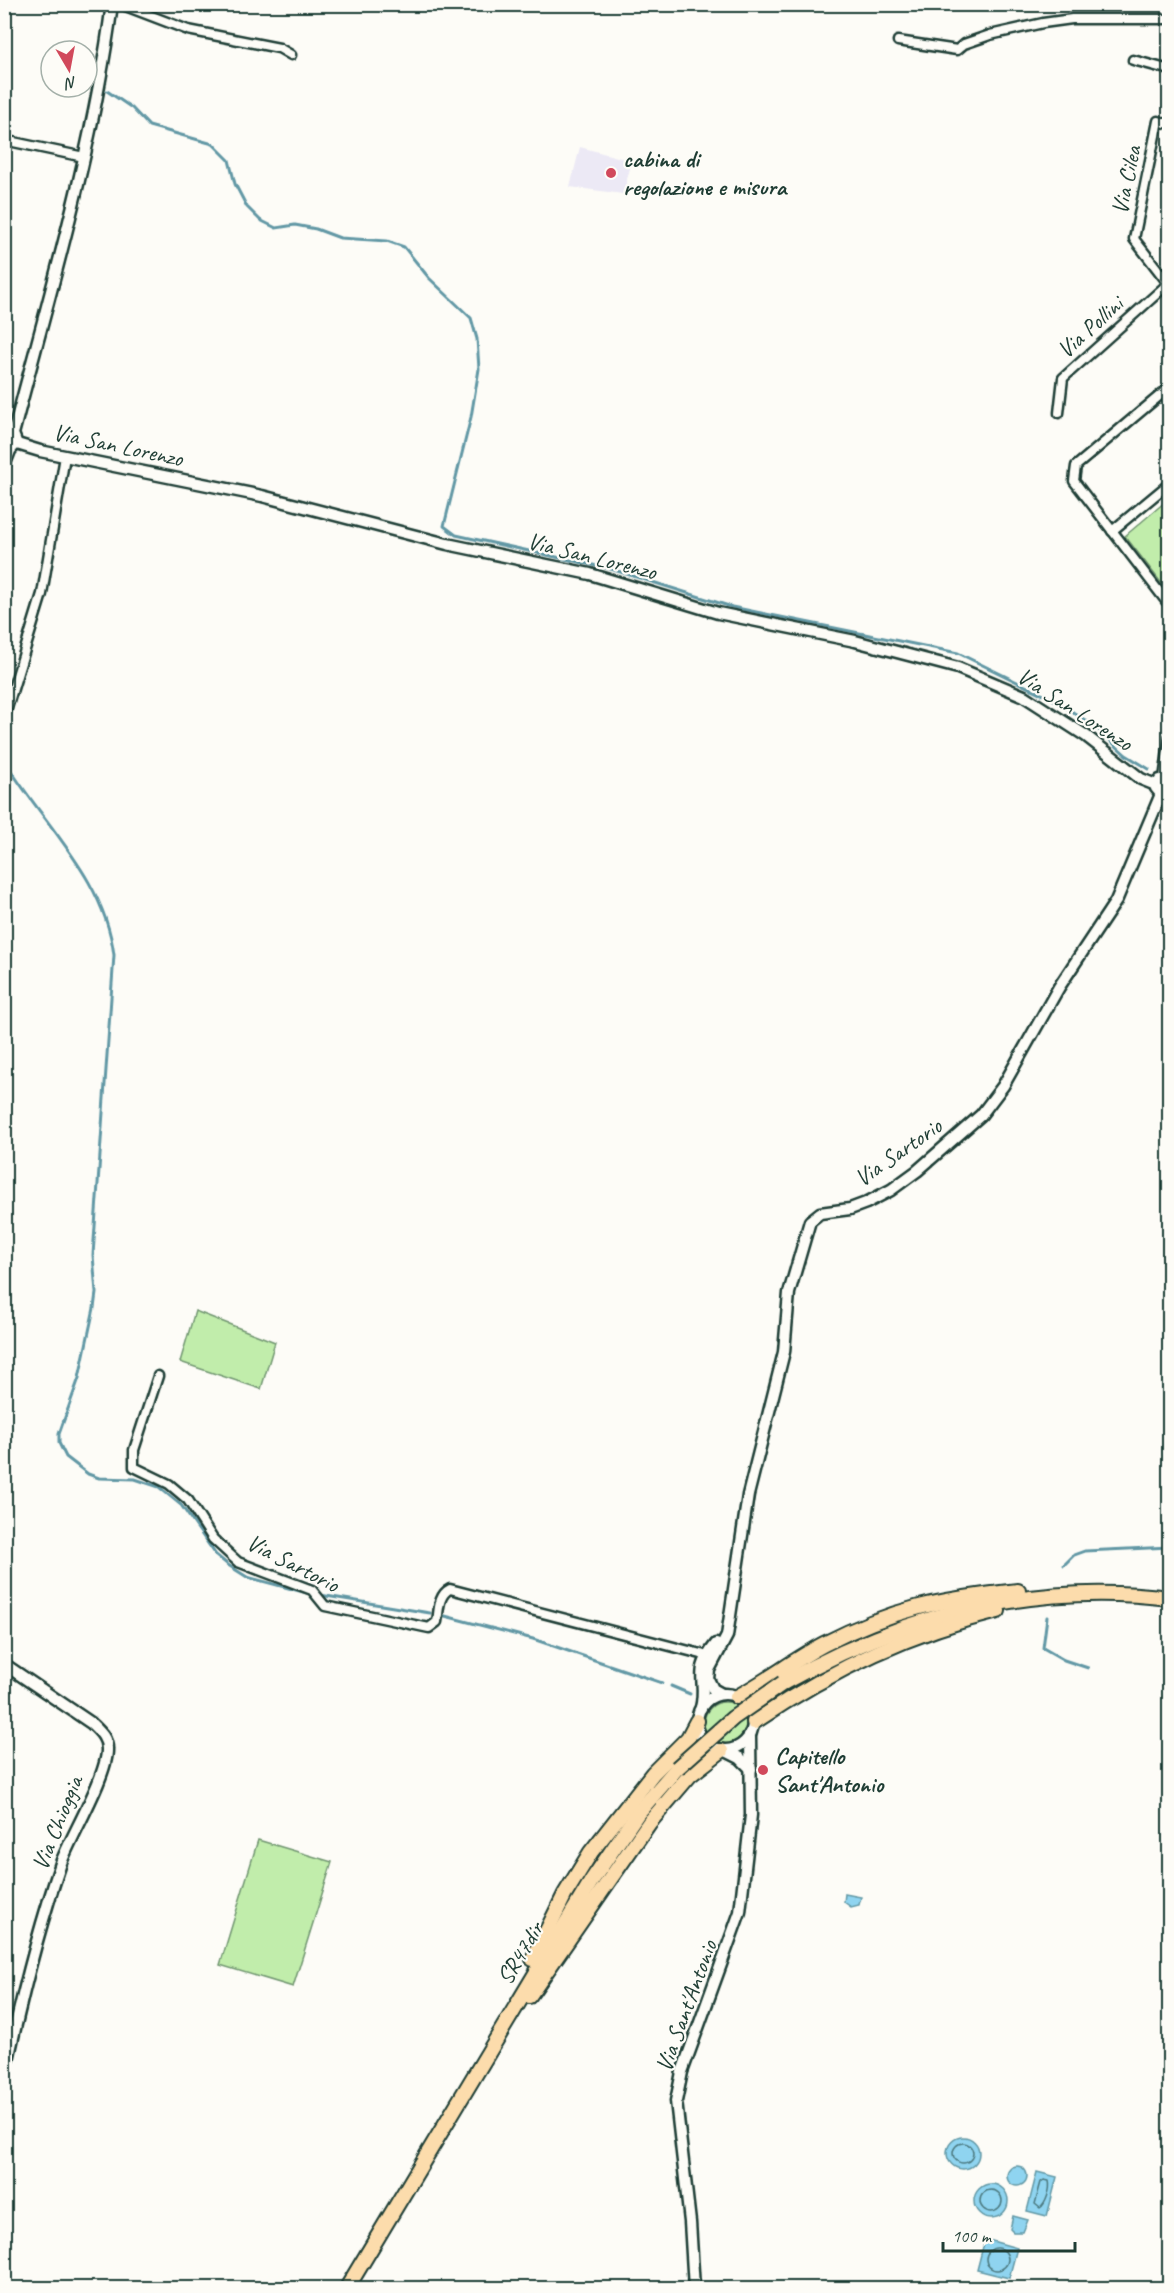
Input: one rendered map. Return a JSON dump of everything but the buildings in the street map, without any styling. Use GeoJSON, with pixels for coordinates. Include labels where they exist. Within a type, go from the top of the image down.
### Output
{"type":"FeatureCollection","features":[{"type":"Feature","properties":{"kind":"highway"},"geometry":{"type":"LineString","coordinates":[[737,1697],[825,1644],[915,1606],[962,1597],[1046,1588],[1103,1594]]}},
{"type":"Feature","properties":{"kind":"highway","name":"SR47dir"},"geometry":{"type":"LineString","coordinates":[[347,2289],[544,1955],[617,1840],[677,1768],[733,1718],[783,1683],[846,1650],[906,1625],[937,1616],[1017,1600],[1103,1594],[1170,1598]]}},
{"type":"Feature","properties":{"kind":"highway"},"geometry":{"type":"LineString","coordinates":[[754,1722],[832,1673],[915,1638],[1000,1611],[1103,1594]]}},
{"type":"Feature","properties":{"kind":"highway"},"geometry":{"type":"LineString","coordinates":[[491,2046],[518,1986],[579,1871],[633,1797],[688,1738],[699,1714]]}},
{"type":"Feature","properties":{"kind":"highway"},"geometry":{"type":"LineString","coordinates":[[491,2046],[553,1964],[648,1823],[690,1775],[724,1751]]}},
{"type":"Feature","properties":{"kind":"street"},"geometry":{"type":"LineString","coordinates":[[17,444],[13,434],[84,158],[106,56],[112,4]]}},
{"type":"Feature","properties":{"kind":"street"},"geometry":{"type":"LineString","coordinates":[[120,4],[188,30],[279,48],[291,55]]}},
{"type":"Feature","properties":{"kind":"street"},"geometry":{"type":"LineString","coordinates":[[898,41],[957,50],[964,44],[1043,23],[1072,20],[1170,20]]}},
{"type":"Feature","properties":{"kind":"street"},"geometry":{"type":"LineString","coordinates":[[1133,60],[1170,70]]}},
{"type":"Feature","properties":{"kind":"street","name":"Via Cilea"},"geometry":{"type":"LineString","coordinates":[[1169,283],[1134,239],[1158,121],[1170,124]]}},
{"type":"Feature","properties":{"kind":"street"},"geometry":{"type":"LineString","coordinates":[[4,140],[84,158]]}},
{"type":"Feature","properties":{"kind":"street","name":"Via Pollini"},"geometry":{"type":"LineString","coordinates":[[1059,414],[1063,378],[1169,283]]}},
{"type":"Feature","properties":{"kind":"street"},"geometry":{"type":"LineString","coordinates":[[1170,387],[1076,466],[1073,473],[1074,481],[1170,606]]}},
{"type":"Feature","properties":{"kind":"street","name":"Via San Lorenzo"},"geometry":{"type":"LineString","coordinates":[[4,469],[11,451],[17,444],[262,496],[447,544],[590,574],[718,613],[855,641],[958,668],[1024,696],[1086,736],[1142,779],[1164,786]]}},
{"type":"Feature","properties":{"kind":"street"},"geometry":{"type":"LineString","coordinates":[[4,718],[42,594],[65,456]]}},
{"type":"Feature","properties":{"kind":"street"},"geometry":{"type":"LineString","coordinates":[[1112,531],[1170,483]]}},
{"type":"Feature","properties":{"kind":"street"},"geometry":{"type":"LineString","coordinates":[[1164,786],[1170,736]]}},
{"type":"Feature","properties":{"kind":"street","name":"Via Sartorio"},"geometry":{"type":"LineString","coordinates":[[699,1714],[703,1698],[701,1668],[710,1658],[730,1621],[748,1495],[784,1352],[789,1293],[810,1221],[820,1213],[866,1203],[891,1190],[917,1171],[981,1115],[1003,1086],[1059,987],[1116,901],[1164,786]]}},
{"type":"Feature","properties":{"kind":"street","name":"Via Sartorio"},"geometry":{"type":"LineString","coordinates":[[158,1377],[134,1450],[134,1467],[169,1484],[188,1500],[213,1539],[238,1562],[312,1590],[325,1606],[429,1628],[437,1622],[441,1598],[444,1592],[450,1589],[710,1658]]}},
{"type":"Feature","properties":{"kind":"street"},"geometry":{"type":"LineString","coordinates":[[710,1658],[708,1679],[713,1689],[722,1694],[737,1697],[749,1707],[754,1722]]}},
{"type":"Feature","properties":{"kind":"street","name":"Via Chioggia"},"geometry":{"type":"LineString","coordinates":[[4,1664],[91,1723],[104,1735],[107,1750],[103,1767],[62,1860],[44,1915],[4,2079]]}},
{"type":"Feature","properties":{"kind":"street"},"geometry":{"type":"LineString","coordinates":[[722,1694],[710,1699],[699,1714],[698,1729],[706,1743],[740,1758],[751,1769]]}},
{"type":"Feature","properties":{"kind":"street","name":"Via Sant'Antonio"},"geometry":{"type":"LineString","coordinates":[[694,2289],[690,2222],[676,2101],[682,2072],[740,1912],[751,1815],[750,1737],[754,1722]]}},
{"type":"Feature","properties":{"kind":"street"},"geometry":{"type":"LineString","coordinates":[[724,1751],[740,1747],[750,1737]]}},
{"type":"Feature","properties":{"kind":"shaded area"},"geometry":{"type":"Polygon","coordinates":[[[580,147],[632,161],[623,194],[570,187],[580,147]]]}},
{"type":"Feature","properties":{"kind":"green space"},"geometry":{"type":"Polygon","coordinates":[[[1165,502],[1170,508],[1169,593],[1125,536],[1165,502]]]}},
{"type":"Feature","properties":{"kind":"green space"},"geometry":{"type":"Polygon","coordinates":[[[195,1311],[275,1342],[261,1389],[180,1362],[195,1311]]]}},
{"type":"Feature","properties":{"kind":"green space"},"geometry":{"type":"Polygon","coordinates":[[[725,1702],[740,1708],[746,1723],[740,1738],[725,1744],[710,1738],[704,1723],[710,1708],[725,1702]]]}},
{"type":"Feature","properties":{"kind":"green space"},"geometry":{"type":"Polygon","coordinates":[[[258,1840],[332,1862],[293,1987],[220,1965],[258,1840]]]}},
{"type":"Feature","properties":{"kind":"water"},"geometry":{"type":"Polygon","coordinates":[[[845,1894],[861,1897],[859,1905],[851,1907],[844,1902],[845,1894]]]}},
{"type":"Feature","properties":{"kind":"water"},"geometry":{"type":"Polygon","coordinates":[[[963,2137],[975,2141],[979,2153],[975,2165],[963,2169],[951,2165],[947,2153],[951,2141],[963,2137]]]}},
{"type":"Feature","properties":{"kind":"water"},"geometry":{"type":"Polygon","coordinates":[[[1017,2166],[1024,2169],[1027,2176],[1024,2183],[1017,2186],[1010,2183],[1007,2176],[1010,2169],[1017,2166]]]}},
{"type":"Feature","properties":{"kind":"water"},"geometry":{"type":"Polygon","coordinates":[[[1037,2172],[1057,2177],[1047,2216],[1027,2211],[1037,2172]]]}},
{"type":"Feature","properties":{"kind":"water"},"geometry":{"type":"Polygon","coordinates":[[[991,2184],[1003,2189],[1008,2201],[1003,2213],[991,2218],[979,2213],[974,2201],[979,2189],[991,2184]]]}},
{"type":"Feature","properties":{"kind":"water"},"geometry":{"type":"Polygon","coordinates":[[[1013,2216],[1028,2220],[1023,2232],[1013,2232],[1010,2229],[1013,2216]]]}},
{"type":"Feature","properties":{"kind":"water"},"geometry":{"type":"Polygon","coordinates":[[[985,2239],[1017,2248],[1009,2278],[977,2270],[985,2239]]]}},
{"type":"Feature","properties":{"kind":"waterway"},"geometry":{"type":"LineString","coordinates":[[107,91],[132,108],[149,126],[213,144],[229,160],[235,184],[247,207],[260,220],[276,228],[295,225],[316,229],[340,238],[387,241],[404,247],[429,278],[471,318],[477,339],[479,369],[471,417],[444,526],[456,535],[611,569],[732,607],[958,653],[1056,701],[1094,726],[1126,755],[1149,769]]}},
{"type":"Feature","properties":{"kind":"waterway"},"geometry":{"type":"LineString","coordinates":[[4,765],[10,769],[87,880],[109,928],[114,955],[93,1255],[96,1293],[79,1378],[59,1434],[59,1443],[66,1457],[88,1474],[99,1478],[135,1479],[159,1487],[181,1505],[216,1555],[247,1577],[307,1593]]}},
{"type":"Feature","properties":{"kind":"waterway"},"geometry":{"type":"LineString","coordinates":[[1064,1565],[1074,1555],[1085,1551],[1170,1547]]}},
{"type":"Feature","properties":{"kind":"waterway"},"geometry":{"type":"LineString","coordinates":[[320,1595],[430,1613]]}},
{"type":"Feature","properties":{"kind":"waterway"},"geometry":{"type":"LineString","coordinates":[[445,1616],[533,1639],[662,1683]]}},
{"type":"Feature","properties":{"kind":"waterway"},"geometry":{"type":"LineString","coordinates":[[1047,1617],[1043,1648],[1064,1660],[1088,1668]]}},
{"type":"Feature","properties":{"kind":"waterway"},"geometry":{"type":"LineString","coordinates":[[671,1686],[690,1694]]}},
{"type":"Feature","properties":{"kind":"place","name":"cabina di regolazione e misura"},"geometry":{"type":"Point","coordinates":[611,173]}},
{"type":"Feature","properties":{"kind":"place","name":"Capitello Sant'Antonio"},"geometry":{"type":"Point","coordinates":[763,1770]}}]}
